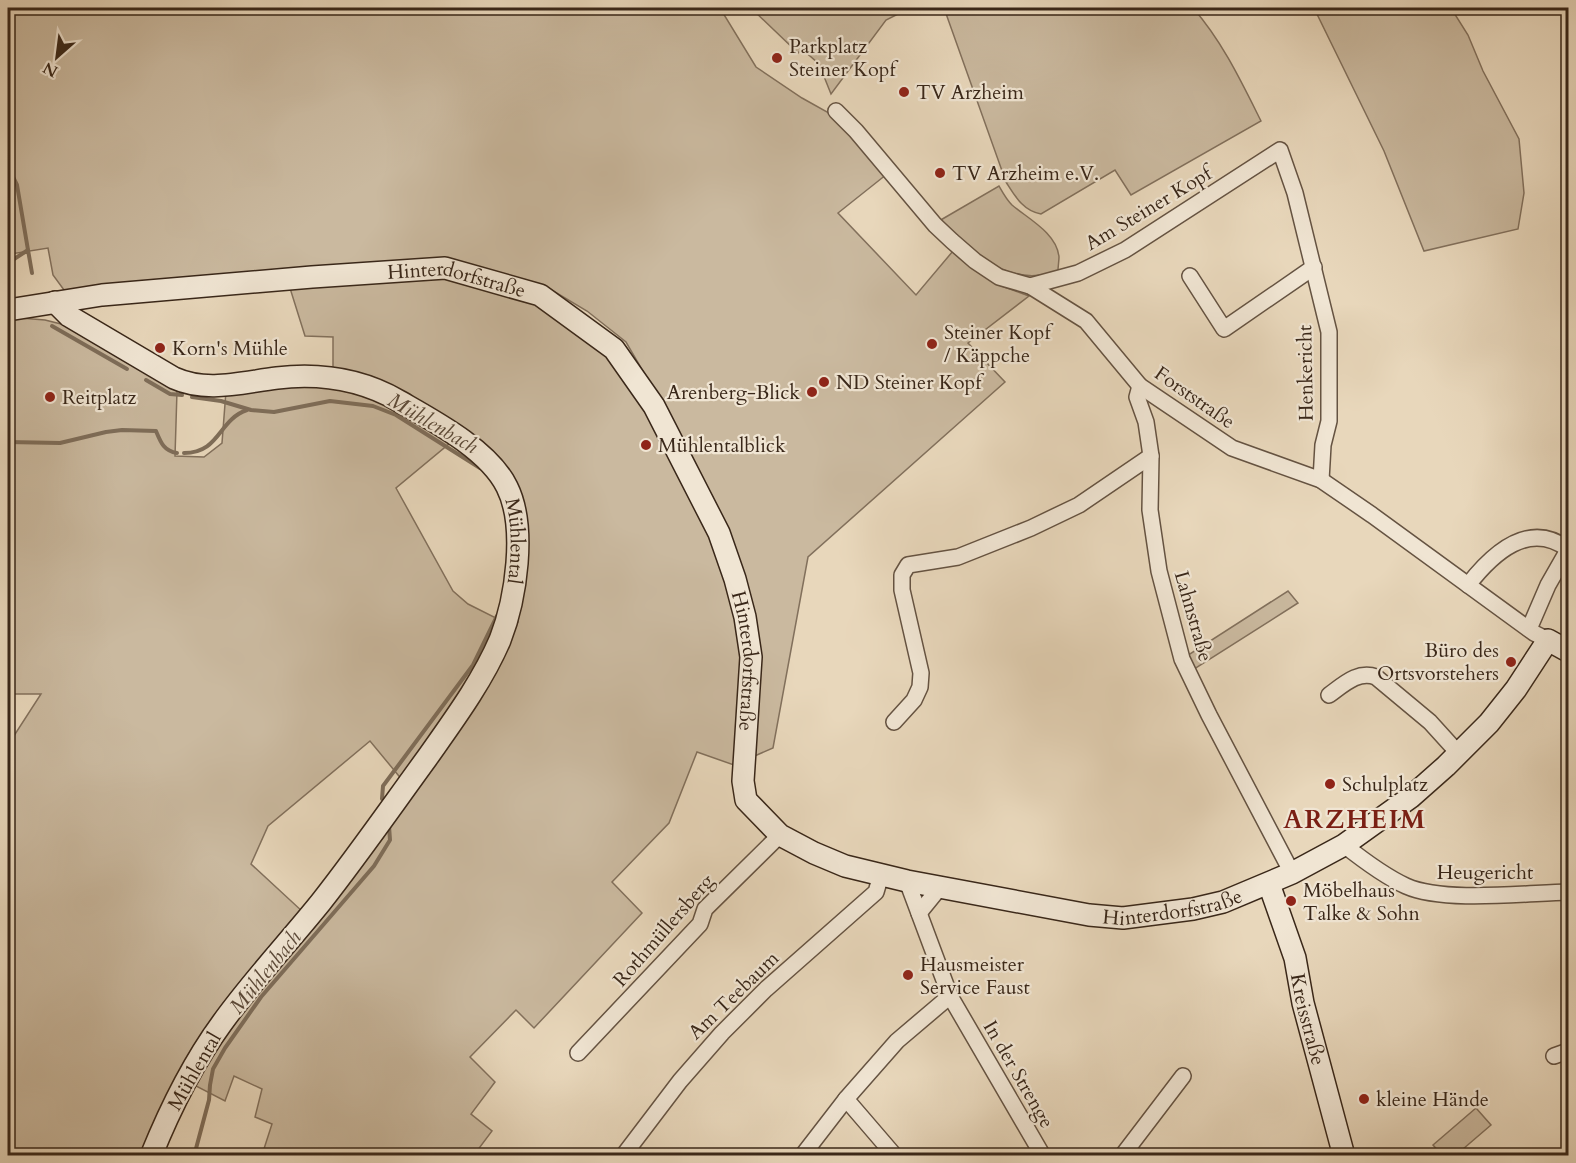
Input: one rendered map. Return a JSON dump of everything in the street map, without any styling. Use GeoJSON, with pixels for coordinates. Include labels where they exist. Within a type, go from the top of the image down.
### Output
{"type":"FeatureCollection","features":[{"type":"Feature","properties":{"kind":"street","name":"Forststraße"},"geometry":{"type":"LineString","coordinates":[[836,111],[856,131],[935,225],[952,241],[975,261],[999,276],[1030,286],[1090,325],[1140,386],[1232,448],[1322,480],[1529,629],[1548,640]]}},
{"type":"Feature","properties":{"kind":"street","name":"Am Steiner Kopf"},"geometry":{"type":"LineString","coordinates":[[1030,286],[1078,273],[1125,250],[1280,150]]}},
{"type":"Feature","properties":{"kind":"street","name":"Henkericht"},"geometry":{"type":"LineString","coordinates":[[1280,150],[1295,193],[1329,332],[1329,421],[1323,445],[1322,480]]}},
{"type":"Feature","properties":{"kind":"street"},"geometry":{"type":"LineString","coordinates":[[1190,276],[1224,329],[1314,267]]}},
{"type":"Feature","properties":{"kind":"street","name":"Hinterdorfstraße"},"geometry":{"type":"LineString","coordinates":[[55,302],[102,295],[445,268],[540,295],[614,349],[654,406],[719,533],[735,579],[745,618],[751,657],[742,781],[746,800],[780,835],[814,853],[845,866],[907,881],[1089,915],[1123,918],[1193,909],[1223,902],[1269,884],[1344,845],[1410,797],[1459,754],[1503,707],[1548,640]]}},
{"type":"Feature","properties":{"kind":"street"},"geometry":{"type":"LineString","coordinates":[[8,310],[55,302]]}},
{"type":"Feature","properties":{"kind":"street","name":"Mühlental"},"geometry":{"type":"LineString","coordinates":[[55,302],[69,316],[187,384],[213,386],[312,376],[348,381],[379,391],[409,407],[477,452],[503,480],[514,510],[517,553],[514,581],[503,629],[489,662],[443,734],[357,855],[215,1032],[185,1081],[151,1155]]}},
{"type":"Feature","properties":{"kind":"street","name":"Lahnstraße"},"geometry":{"type":"LineString","coordinates":[[1140,386],[1137,397],[1146,422],[1151,456],[1150,510],[1159,570],[1182,659],[1209,716],[1292,873]]}},
{"type":"Feature","properties":{"kind":"street"},"geometry":{"type":"LineString","coordinates":[[894,722],[906,711],[920,687],[921,673],[902,590],[902,575],[908,565],[958,557],[1031,528],[1079,505],[1151,456]]}},
{"type":"Feature","properties":{"kind":"street"},"geometry":{"type":"LineString","coordinates":[[1468,585],[1491,561],[1512,544],[1524,538],[1544,538],[1569,549],[1548,585],[1529,629]]}},
{"type":"Feature","properties":{"kind":"street"},"geometry":{"type":"LineString","coordinates":[[1548,640],[1569,651]]}},
{"type":"Feature","properties":{"kind":"street"},"geometry":{"type":"LineString","coordinates":[[1329,695],[1357,676],[1370,674],[1430,722],[1459,754]]}},
{"type":"Feature","properties":{"kind":"street","name":"Rothmüllersberg"},"geometry":{"type":"LineString","coordinates":[[578,1053],[700,924],[705,909],[780,835]]}},
{"type":"Feature","properties":{"kind":"street","name":"Heugericht"},"geometry":{"type":"LineString","coordinates":[[1344,845],[1406,886],[1428,893],[1464,895],[1569,892]]}},
{"type":"Feature","properties":{"kind":"street","name":"Am Teebaum"},"geometry":{"type":"LineString","coordinates":[[623,1155],[705,1051],[766,989],[876,892],[881,875]]}},
{"type":"Feature","properties":{"kind":"street","name":"In der Strenge"},"geometry":{"type":"LineString","coordinates":[[907,881],[950,996],[1043,1155]]}},
{"type":"Feature","properties":{"kind":"street","name":"Kreisstraße"},"geometry":{"type":"LineString","coordinates":[[1269,884],[1295,958],[1303,1003],[1344,1155]]}},
{"type":"Feature","properties":{"kind":"street"},"geometry":{"type":"LineString","coordinates":[[919,913],[941,886]]}},
{"type":"Feature","properties":{"kind":"street"},"geometry":{"type":"LineString","coordinates":[[802,1155],[846,1099],[897,1041],[950,996]]}},
{"type":"Feature","properties":{"kind":"street"},"geometry":{"type":"LineString","coordinates":[[1122,1155],[1183,1076]]}},
{"type":"Feature","properties":{"kind":"street"},"geometry":{"type":"LineString","coordinates":[[846,1099],[895,1155]]}},
{"type":"Feature","properties":{"kind":"shaded area"},"geometry":{"type":"Polygon","coordinates":[[[8,8],[720,8],[756,67],[829,113],[887,174],[838,213],[916,295],[953,251],[999,285],[1029,296],[968,343],[1005,382],[808,557],[773,748],[750,758],[759,665],[679,433],[626,342],[587,311],[545,286],[442,260],[64,290],[53,275],[48,248],[11,254],[8,238],[8,8]]]}},
{"type":"Feature","properties":{"kind":"shaded area"},"geometry":{"type":"Polygon","coordinates":[[[751,8],[910,8],[886,20],[831,94],[819,64],[802,49],[798,53],[751,8]]]}},
{"type":"Feature","properties":{"kind":"shaded area"},"geometry":{"type":"Polygon","coordinates":[[[944,8],[1193,8],[1222,48],[1261,121],[1131,195],[1115,170],[1041,214],[1029,210],[1020,202],[1006,182],[944,8]]]}},
{"type":"Feature","properties":{"kind":"shaded area"},"geometry":{"type":"Polygon","coordinates":[[[1314,8],[1451,8],[1468,35],[1483,71],[1519,139],[1524,193],[1518,229],[1424,251],[1384,151],[1314,8]]]}},
{"type":"Feature","properties":{"kind":"shaded area"},"geometry":{"type":"Polygon","coordinates":[[[999,186],[1012,205],[1047,233],[1053,241],[1059,257],[1058,271],[1040,275],[1023,275],[1007,271],[979,255],[939,221],[999,186]]]}},
{"type":"Feature","properties":{"kind":"shaded area"},"geometry":{"type":"Polygon","coordinates":[[[443,276],[536,301],[608,357],[635,390],[707,532],[738,624],[741,655],[734,765],[697,752],[669,823],[612,882],[642,913],[534,1028],[516,1010],[470,1057],[495,1082],[471,1114],[492,1131],[474,1155],[262,1155],[272,1124],[255,1117],[262,1089],[234,1076],[225,1101],[194,1085],[207,1057],[502,653],[518,622],[518,486],[333,370],[333,337],[305,336],[289,285],[443,276]]]}},
{"type":"Feature","properties":{"kind":"shaded area"},"geometry":{"type":"Polygon","coordinates":[[[8,317],[45,320],[69,326],[177,391],[175,456],[204,457],[222,443],[226,391],[331,384],[383,402],[450,443],[396,488],[453,591],[468,604],[500,620],[481,664],[403,781],[370,741],[268,826],[251,864],[303,912],[146,1155],[8,1156],[8,745],[41,694],[8,694],[8,317]]]}},
{"type":"Feature","properties":{"kind":"shaded area"},"geometry":{"type":"Polygon","coordinates":[[[1288,591],[1298,603],[1188,673],[1182,659],[1288,591]]]}},
{"type":"Feature","properties":{"kind":"shaded area"},"geometry":{"type":"Polygon","coordinates":[[[1476,1108],[1491,1125],[1456,1155],[1442,1155],[1433,1145],[1476,1108]]]}},
{"type":"Feature","properties":{"kind":"waterway"},"geometry":{"type":"LineString","coordinates":[[8,167],[17,185],[28,250]]}},
{"type":"Feature","properties":{"kind":"waterway","name":"Mühlenbach"},"geometry":{"type":"LineString","coordinates":[[8,263],[28,250],[32,273]]}},
{"type":"Feature","properties":{"kind":"waterway","name":"Mühlenbach"},"geometry":{"type":"LineString","coordinates":[[52,326],[127,369]]}},
{"type":"Feature","properties":{"kind":"waterway","name":"Mühlenbach"},"geometry":{"type":"LineString","coordinates":[[146,380],[170,394],[182,395]]}},
{"type":"Feature","properties":{"kind":"waterway","name":"Mühlenbach"},"geometry":{"type":"LineString","coordinates":[[192,397],[221,401],[251,410],[274,412],[330,401],[373,406],[396,415],[480,468]]}},
{"type":"Feature","properties":{"kind":"waterway","name":"Mühlenbach"},"geometry":{"type":"LineString","coordinates":[[184,453],[196,452],[205,448],[230,421],[247,410]]}},
{"type":"Feature","properties":{"kind":"waterway","name":"Mühlenbach"},"geometry":{"type":"LineString","coordinates":[[8,442],[60,443],[106,432],[156,431],[164,446],[177,453]]}},
{"type":"Feature","properties":{"kind":"waterway","name":"Mühlenbach"},"geometry":{"type":"LineString","coordinates":[[382,799],[383,786],[473,665],[497,616]]}},
{"type":"Feature","properties":{"kind":"waterway","name":"Mühlenbach"},"geometry":{"type":"LineString","coordinates":[[194,1156],[209,1100],[213,1069],[225,1048],[261,997],[374,866],[390,840],[389,826]]}},
{"type":"Feature","properties":{"kind":"place","name":"Parkplatz Steiner Kopf"},"geometry":{"type":"Point","coordinates":[777,58]}},
{"type":"Feature","properties":{"kind":"place","name":"TV Arzheim"},"geometry":{"type":"Point","coordinates":[904,92]}},
{"type":"Feature","properties":{"kind":"place","name":"TV Arzheim e.V."},"geometry":{"type":"Point","coordinates":[940,173]}},
{"type":"Feature","properties":{"kind":"place","name":"Steiner Kopf / Käppche"},"geometry":{"type":"Point","coordinates":[932,344]}},
{"type":"Feature","properties":{"kind":"place","name":"Korn's Mühle"},"geometry":{"type":"Point","coordinates":[160,348]}},
{"type":"Feature","properties":{"kind":"place","name":"ND Steiner Kopf"},"geometry":{"type":"Point","coordinates":[824,382]}},
{"type":"Feature","properties":{"kind":"place","name":"Arenberg-Blick"},"geometry":{"type":"Point","coordinates":[812,392]}},
{"type":"Feature","properties":{"kind":"place","name":"Reitplatz"},"geometry":{"type":"Point","coordinates":[50,397]}},
{"type":"Feature","properties":{"kind":"place","name":"Mühlentalblick"},"geometry":{"type":"Point","coordinates":[646,445]}},
{"type":"Feature","properties":{"kind":"place","name":"Büro des Ortsvorstehers"},"geometry":{"type":"Point","coordinates":[1511,662]}},
{"type":"Feature","properties":{"kind":"place","name":"Schulplatz"},"geometry":{"type":"Point","coordinates":[1330,784]}},
{"type":"Feature","properties":{"kind":"place","name":"Möbelhaus Talke & Sohn"},"geometry":{"type":"Point","coordinates":[1291,901]}},
{"type":"Feature","properties":{"kind":"place","name":"Hausmeister Service Faust"},"geometry":{"type":"Point","coordinates":[908,975]}},
{"type":"Feature","properties":{"kind":"place","name":"kleine Hände"},"geometry":{"type":"Point","coordinates":[1364,1099]}},
{"type":"Feature","properties":{"kind":"district","name":"ARZHEIM"},"geometry":{"type":"Point","coordinates":[1355,819]}}]}
